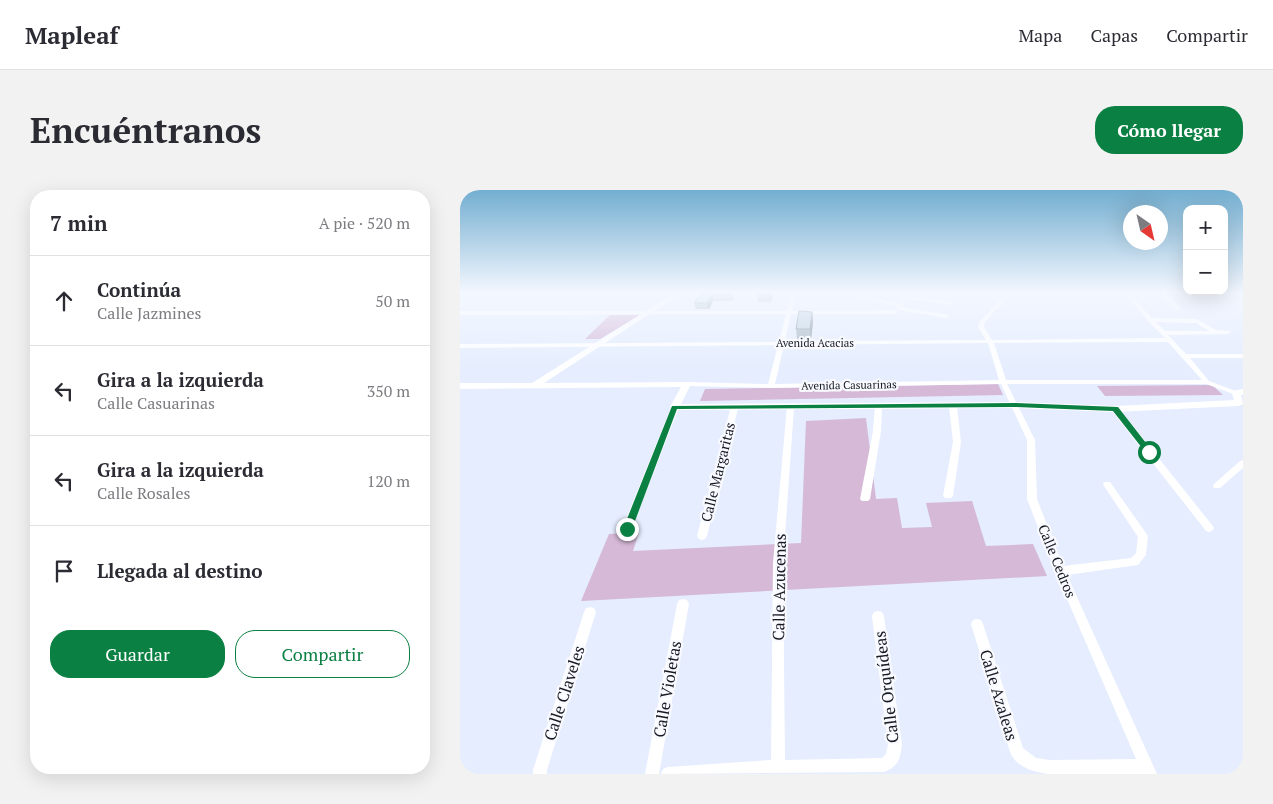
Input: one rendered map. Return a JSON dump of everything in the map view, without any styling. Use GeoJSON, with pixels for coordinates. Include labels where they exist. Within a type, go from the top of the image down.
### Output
{"type":"FeatureCollection","features":[{"type":"Feature","properties":{"kind":"street"},"geometry":{"type":"LineString","coordinates":[[533,385],[637,319]]}},
{"type":"Feature","properties":{"kind":"street"},"geometry":{"type":"LineString","coordinates":[[771,386],[788,319]]}},
{"type":"Feature","properties":{"kind":"street","name":"Calle Cedros"},"geometry":{"type":"LineString","coordinates":[[985,319],[980,325],[990,341],[1003,382],[1031,440],[1030,488],[1032,499],[1060,571],[1148,770]]}},
{"type":"Feature","properties":{"kind":"street"},"geometry":{"type":"LineString","coordinates":[[1150,320],[1198,321],[1215,332]]}},
{"type":"Feature","properties":{"kind":"street"},"geometry":{"type":"LineString","coordinates":[[1150,320],[1186,356],[1207,382]]}},
{"type":"Feature","properties":{"kind":"street"},"geometry":{"type":"LineString","coordinates":[[1163,333],[1228,332]]}},
{"type":"Feature","properties":{"kind":"street","name":"Avenida Acacias"},"geometry":{"type":"LineString","coordinates":[[460,346],[1171,340]]}},
{"type":"Feature","properties":{"kind":"street"},"geometry":{"type":"LineString","coordinates":[[1186,356],[1243,356]]}},
{"type":"Feature","properties":{"kind":"street","name":"Avenida Casuarinas"},"geometry":{"type":"LineString","coordinates":[[460,386],[687,384],[771,386],[1003,382],[1207,382],[1240,392]]}},
{"type":"Feature","properties":{"kind":"street"},"geometry":{"type":"LineString","coordinates":[[627,529],[675,407],[687,384]]}},
{"type":"Feature","properties":{"kind":"street"},"geometry":{"type":"LineString","coordinates":[[675,407],[790,408],[1015,405],[1115,409],[1241,405],[1240,392]]}},
{"type":"Feature","properties":{"kind":"street"},"geometry":{"type":"LineString","coordinates":[[948,496],[957,442],[953,406]]}},
{"type":"Feature","properties":{"kind":"street"},"geometry":{"type":"LineString","coordinates":[[864,499],[877,431],[878,407]]}},
{"type":"Feature","properties":{"kind":"street","name":"Calle Margaritas"},"geometry":{"type":"LineString","coordinates":[[702,536],[734,408]]}},
{"type":"Feature","properties":{"kind":"street","name":"Calle Azucenas"},"geometry":{"type":"LineString","coordinates":[[778,767],[778,564],[790,408]]}},
{"type":"Feature","properties":{"kind":"street"},"geometry":{"type":"LineString","coordinates":[[1115,409],[1209,528]]}},
{"type":"Feature","properties":{"kind":"street"},"geometry":{"type":"LineString","coordinates":[[1217,486],[1243,463]]}},
{"type":"Feature","properties":{"kind":"street"},"geometry":{"type":"LineString","coordinates":[[1060,571],[1134,562],[1141,555],[1143,536],[1107,484]]}},
{"type":"Feature","properties":{"kind":"street","name":"Calle Violetas"},"geometry":{"type":"LineString","coordinates":[[652,774],[683,604]]}},
{"type":"Feature","properties":{"kind":"street","name":"Calle Claveles"},"geometry":{"type":"LineString","coordinates":[[540,774],[590,612]]}},
{"type":"Feature","properties":{"kind":"street","name":"Calle Orquídeas"},"geometry":{"type":"LineString","coordinates":[[878,616],[895,744],[893,758]]}},
{"type":"Feature","properties":{"kind":"street","name":"Calle Azaleas"},"geometry":{"type":"LineString","coordinates":[[977,624],[1017,752],[1033,765],[1148,770]]}},
{"type":"Feature","properties":{"kind":"street"},"geometry":{"type":"LineString","coordinates":[[668,774],[778,767],[884,765],[893,758]]}},
{"type":"Feature","properties":{"kind":"shaded area"},"geometry":{"type":"Polygon","coordinates":[[[606,319],[633,319],[600,339],[585,339],[606,319]]]}},
{"type":"Feature","properties":{"kind":"shaded area"},"geometry":{"type":"Polygon","coordinates":[[[998,384],[1003,395],[700,401],[705,389],[998,384]]]}},
{"type":"Feature","properties":{"kind":"shaded area"},"geometry":{"type":"Polygon","coordinates":[[[1212,385],[1223,395],[1105,396],[1097,386],[1212,385]]]}},
{"type":"Feature","properties":{"kind":"shaded area"},"geometry":{"type":"Polygon","coordinates":[[[866,418],[876,499],[897,498],[902,528],[932,527],[926,503],[972,501],[986,546],[1033,544],[1047,576],[581,601],[609,534],[639,532],[633,551],[801,543],[806,421],[866,418]]]}},
{"type":"Feature","properties":{"kind":"building"},"geometry":{"type":"Polygon","coordinates":[[[798,319],[811,319],[810,329],[796,329],[798,319]]]}},
{"type":"Feature","properties":{"kind":"route"},"geometry":{"type":"LineString","coordinates":[[627,529],[675,407],[1015,405],[1115,409],[1149,452]]}}]}
